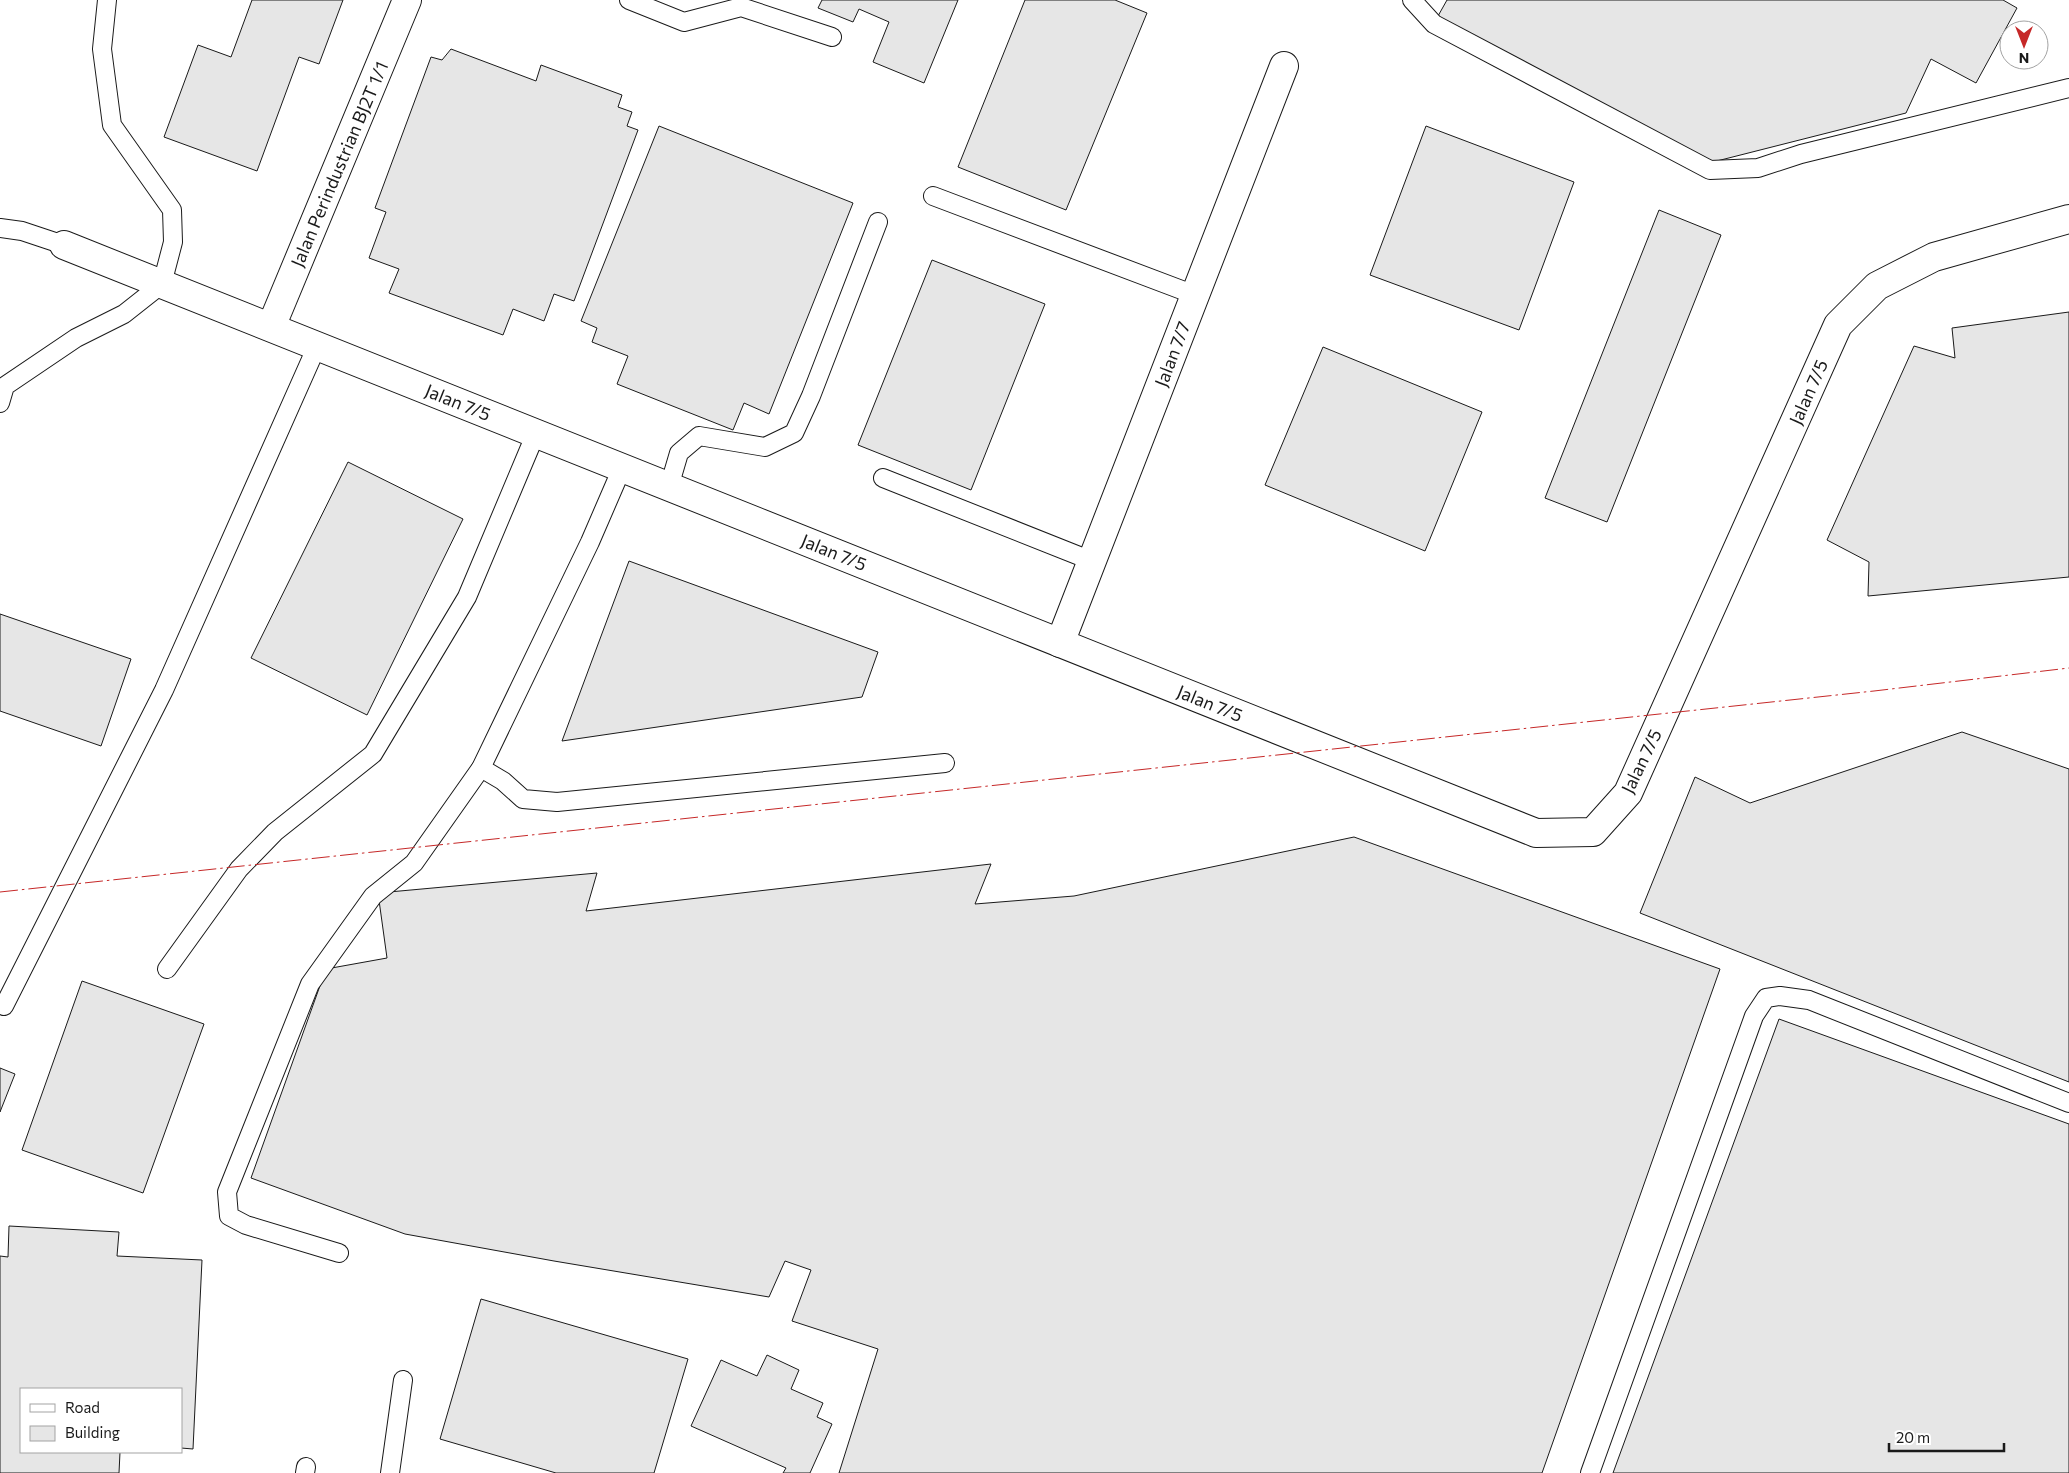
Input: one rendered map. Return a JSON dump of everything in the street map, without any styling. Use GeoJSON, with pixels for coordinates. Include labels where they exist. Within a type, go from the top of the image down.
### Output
{"type":"FeatureCollection","features":[{"type":"Feature","properties":{"kind":"street","name":"Jalan Perindustrian BJ2T 1/1"},"geometry":{"type":"LineString","coordinates":[[271,327],[407,0]]}},
{"type":"Feature","properties":{"kind":"street","name":"Jalan 7/7"},"geometry":{"type":"LineString","coordinates":[[1060,643],[1284,66]]}},
{"type":"Feature","properties":{"kind":"street","name":"Jalan 7/5"},"geometry":{"type":"LineString","coordinates":[[64,245],[1536,833],[1593,832],[1628,793],[1838,325],[1877,286],[1934,257],[2069,219]]}},
{"type":"Feature","properties":{"kind":"lane"},"geometry":{"type":"LineString","coordinates":[[0,404],[5,386],[76,338],[124,314],[162,284],[173,242],[172,210],[112,125],[102,49],[107,0]]}},
{"type":"Feature","properties":{"kind":"lane"},"geometry":{"type":"LineString","coordinates":[[628,0],[684,22],[741,7],[832,37]]}},
{"type":"Feature","properties":{"kind":"lane"},"geometry":{"type":"LineString","coordinates":[[1412,0],[1434,24],[1710,170],[1758,168],[1801,154],[2069,88]]}},
{"type":"Feature","properties":{"kind":"lane"},"geometry":{"type":"LineString","coordinates":[[933,196],[1195,295]]}},
{"type":"Feature","properties":{"kind":"lane"},"geometry":{"type":"LineString","coordinates":[[669,486],[679,453],[699,436],[765,447],[794,433],[811,396],[878,222]]}},
{"type":"Feature","properties":{"kind":"lane"},"geometry":{"type":"LineString","coordinates":[[0,228],[22,231],[64,245]]}},
{"type":"Feature","properties":{"kind":"lane"},"geometry":{"type":"LineString","coordinates":[[4,1006],[164,690],[317,346]]}},
{"type":"Feature","properties":{"kind":"lane"},"geometry":{"type":"LineString","coordinates":[[167,969],[239,869],[275,832],[373,754],[467,597],[536,433]]}},
{"type":"Feature","properties":{"kind":"lane"},"geometry":{"type":"LineString","coordinates":[[339,1253],[246,1225],[229,1216],[227,1192],[310,984],[373,896],[414,863],[481,768],[590,542],[622,468]]}},
{"type":"Feature","properties":{"kind":"lane"},"geometry":{"type":"LineString","coordinates":[[883,478],[1092,561]]}},
{"type":"Feature","properties":{"kind":"lane"},"geometry":{"type":"LineString","coordinates":[[481,768],[503,781],[523,799],[557,802],[945,763]]}},
{"type":"Feature","properties":{"kind":"lane"},"geometry":{"type":"LineString","coordinates":[[1590,1473],[1754,1016],[1766,998],[1780,996],[1809,1000],[2069,1103]]}},
{"type":"Feature","properties":{"kind":"lane"},"geometry":{"type":"LineString","coordinates":[[390,1473],[403,1380]]}},
{"type":"Feature","properties":{"kind":"building"},"geometry":{"type":"Polygon","coordinates":[[[252,0],[343,0],[319,64],[299,57],[257,171],[164,137],[198,45],[231,57],[252,0]]]}},
{"type":"Feature","properties":{"kind":"building"},"geometry":{"type":"Polygon","coordinates":[[[822,0],[958,0],[924,83],[873,62],[889,22],[859,9],[853,22],[818,8],[822,0]]]}},
{"type":"Feature","properties":{"kind":"building"},"geometry":{"type":"Polygon","coordinates":[[[1025,0],[1115,0],[1147,13],[1066,210],[958,167],[1025,0]]]}},
{"type":"Feature","properties":{"kind":"building"},"geometry":{"type":"Polygon","coordinates":[[[1447,0],[2003,0],[2017,8],[2010,20],[1999,20],[1999,41],[1976,83],[1931,59],[1906,113],[1705,164],[1438,16],[1447,0]]]}},
{"type":"Feature","properties":{"kind":"building"},"geometry":{"type":"Polygon","coordinates":[[[451,49],[536,81],[541,65],[622,95],[618,107],[632,112],[627,126],[638,130],[574,301],[554,294],[544,321],[513,309],[503,335],[389,293],[399,269],[369,258],[386,212],[375,208],[431,57],[442,60],[451,49]]]}},
{"type":"Feature","properties":{"kind":"building"},"geometry":{"type":"Polygon","coordinates":[[[659,126],[853,203],[769,414],[744,403],[733,430],[617,384],[628,356],[592,342],[597,328],[581,321],[659,126]]]}},
{"type":"Feature","properties":{"kind":"building"},"geometry":{"type":"Polygon","coordinates":[[[1426,126],[1574,182],[1519,330],[1370,275],[1426,126]]]}},
{"type":"Feature","properties":{"kind":"building"},"geometry":{"type":"Polygon","coordinates":[[[1659,210],[1721,235],[1607,522],[1545,498],[1659,210]]]}},
{"type":"Feature","properties":{"kind":"building"},"geometry":{"type":"Polygon","coordinates":[[[932,260],[1045,304],[971,490],[858,445],[932,260]]]}},
{"type":"Feature","properties":{"kind":"building"},"geometry":{"type":"Polygon","coordinates":[[[2069,312],[2069,577],[1868,596],[1869,562],[1827,540],[1914,346],[1955,358],[1952,328],[2069,312]]]}},
{"type":"Feature","properties":{"kind":"building"},"geometry":{"type":"Polygon","coordinates":[[[1323,347],[1482,412],[1425,551],[1265,485],[1323,347]]]}},
{"type":"Feature","properties":{"kind":"building"},"geometry":{"type":"Polygon","coordinates":[[[348,462],[463,519],[367,715],[251,658],[348,462]]]}},
{"type":"Feature","properties":{"kind":"building"},"geometry":{"type":"Polygon","coordinates":[[[629,561],[878,652],[862,697],[562,741],[629,561]]]}},
{"type":"Feature","properties":{"kind":"building"},"geometry":{"type":"Polygon","coordinates":[[[0,614],[131,659],[101,746],[0,711],[0,614]]]}},
{"type":"Feature","properties":{"kind":"building"},"geometry":{"type":"Polygon","coordinates":[[[1962,732],[2069,769],[2069,1082],[1640,913],[1695,777],[1750,803],[1962,732]]]}},
{"type":"Feature","properties":{"kind":"building"},"geometry":{"type":"Polygon","coordinates":[[[1354,837],[1720,969],[1542,1473],[839,1473],[878,1349],[792,1321],[811,1270],[785,1261],[769,1297],[405,1234],[251,1178],[326,969],[387,958],[378,893],[597,873],[586,911],[991,864],[975,904],[1074,896],[1354,837]]]}},
{"type":"Feature","properties":{"kind":"building"},"geometry":{"type":"Polygon","coordinates":[[[82,981],[204,1024],[143,1193],[22,1150],[82,981]]]}},
{"type":"Feature","properties":{"kind":"building"},"geometry":{"type":"Polygon","coordinates":[[[1779,1019],[2069,1124],[2069,1473],[1613,1473],[1779,1019]]]}},
{"type":"Feature","properties":{"kind":"building"},"geometry":{"type":"Polygon","coordinates":[[[0,1068],[15,1074],[0,1112],[0,1068]]]}},
{"type":"Feature","properties":{"kind":"building"},"geometry":{"type":"Polygon","coordinates":[[[9,1226],[119,1232],[117,1256],[202,1260],[193,1449],[182,1448],[182,1388],[20,1388],[20,1453],[120,1453],[119,1473],[0,1473],[0,1256],[8,1257],[9,1226]]]}},
{"type":"Feature","properties":{"kind":"building"},"geometry":{"type":"Polygon","coordinates":[[[481,1299],[688,1359],[654,1473],[556,1473],[440,1439],[481,1299]]]}},
{"type":"Feature","properties":{"kind":"building"},"geometry":{"type":"Polygon","coordinates":[[[767,1355],[799,1370],[791,1389],[823,1403],[817,1417],[832,1424],[810,1473],[783,1473],[786,1468],[691,1426],[721,1360],[757,1376],[767,1355]]]}},
{"type":"Feature","properties":{"kind":"power"},"geometry":{"type":"LineString","coordinates":[[0,892],[1874,691],[2069,668]]}}]}
